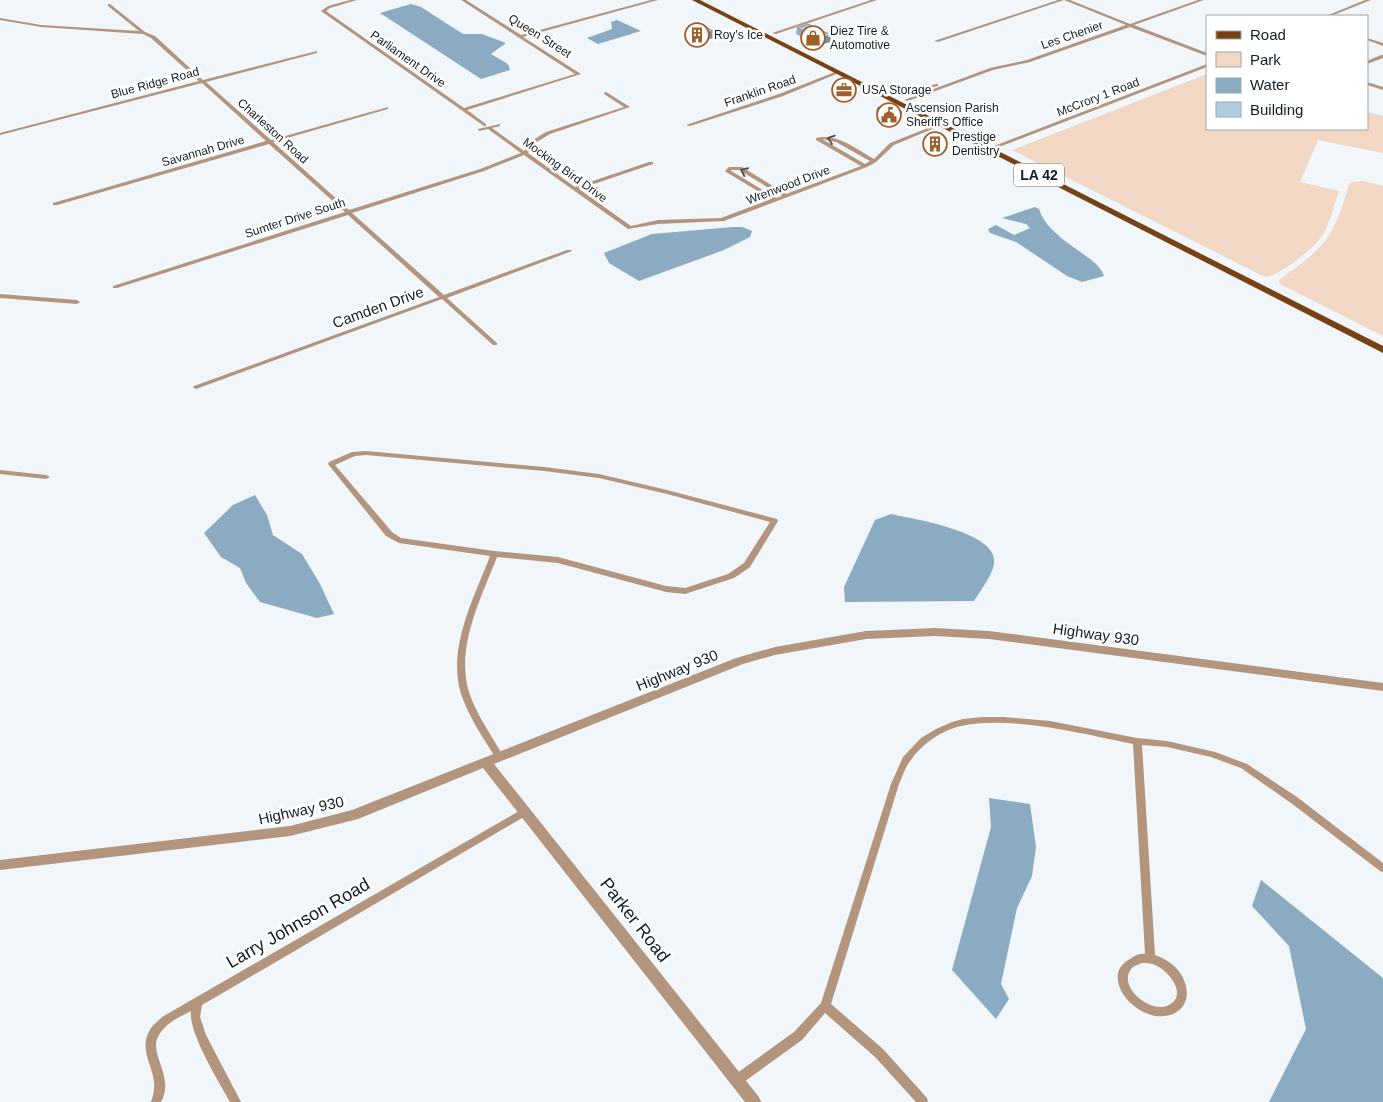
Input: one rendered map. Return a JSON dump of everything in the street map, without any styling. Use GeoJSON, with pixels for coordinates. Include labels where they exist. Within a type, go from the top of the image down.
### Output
{"type":"FeatureCollection","features":[{"type":"Feature","properties":{"kind":"main road","name":"LA 42"},"geometry":{"type":"LineString","coordinates":[[696,0],[1383,350]]}},
{"type":"Feature","properties":{"kind":"main road"},"geometry":{"type":"LineString","coordinates":[[703,0],[722,8]]}},
{"type":"Feature","properties":{"kind":"main road","name":"LA 42"},"geometry":{"type":"LineString","coordinates":[[707,0],[774,33],[873,86],[906,100],[1383,341]]}},
{"type":"Feature","properties":{"kind":"main road"},"geometry":{"type":"LineString","coordinates":[[744,24],[774,33]]}},
{"type":"Feature","properties":{"kind":"main road"},"geometry":{"type":"LineString","coordinates":[[822,65],[838,70],[895,98],[906,100]]}},
{"type":"Feature","properties":{"kind":"main road"},"geometry":{"type":"LineString","coordinates":[[940,125],[956,130],[987,145],[997,146]]}},
{"type":"Feature","properties":{"kind":"main road"},"geometry":{"type":"LineString","coordinates":[[1019,165],[1032,166],[1074,184]]}},
{"type":"Feature","properties":{"kind":"street","name":"Parliament Drive"},"geometry":{"type":"LineString","coordinates":[[355,0],[323,9],[325,13],[486,126]]}},
{"type":"Feature","properties":{"kind":"street","name":"Queen Street"},"geometry":{"type":"LineString","coordinates":[[463,0],[579,74],[463,110]]}},
{"type":"Feature","properties":{"kind":"street"},"geometry":{"type":"LineString","coordinates":[[521,36],[656,0]]}},
{"type":"Feature","properties":{"kind":"street"},"geometry":{"type":"LineString","coordinates":[[774,33],[875,0]]}},
{"type":"Feature","properties":{"kind":"street"},"geometry":{"type":"LineString","coordinates":[[936,41],[1062,0]]}},
{"type":"Feature","properties":{"kind":"street"},"geometry":{"type":"LineString","coordinates":[[1066,0],[1206,55]]}},
{"type":"Feature","properties":{"kind":"street","name":"Les Chenier"},"geometry":{"type":"LineString","coordinates":[[906,100],[992,68],[1028,62],[1202,0]]}},
{"type":"Feature","properties":{"kind":"street"},"geometry":{"type":"LineString","coordinates":[[1331,15],[1369,0]]}},
{"type":"Feature","properties":{"kind":"street"},"geometry":{"type":"LineString","coordinates":[[109,5],[145,34]]}},
{"type":"Feature","properties":{"kind":"street","name":"Charleston Road"},"geometry":{"type":"LineString","coordinates":[[0,19],[41,26],[145,34],[156,38],[494,344]]}},
{"type":"Feature","properties":{"kind":"street"},"geometry":{"type":"LineString","coordinates":[[1368,39],[1383,45]]}},
{"type":"Feature","properties":{"kind":"street","name":"Blue Ridge Road"},"geometry":{"type":"LineString","coordinates":[[1,134],[315,52]]}},
{"type":"Feature","properties":{"kind":"street"},"geometry":{"type":"LineString","coordinates":[[1368,63],[1383,56]]}},
{"type":"Feature","properties":{"kind":"street","name":"McCrory 1 Road"},"geometry":{"type":"LineString","coordinates":[[997,146],[1206,65]]}},
{"type":"Feature","properties":{"kind":"street","name":"Franklin Road"},"geometry":{"type":"LineString","coordinates":[[688,125],[774,97],[838,73]]}},
{"type":"Feature","properties":{"kind":"street"},"geometry":{"type":"LineString","coordinates":[[1368,82],[1383,89]]}},
{"type":"Feature","properties":{"kind":"street","name":"Les Chenier"},"geometry":{"type":"LineString","coordinates":[[897,96],[923,87],[948,84]]}},
{"type":"Feature","properties":{"kind":"street"},"geometry":{"type":"LineString","coordinates":[[525,153],[535,141],[548,133],[628,107],[606,93]]}},
{"type":"Feature","properties":{"kind":"street","name":"Savannah Drive"},"geometry":{"type":"LineString","coordinates":[[55,204],[386,108]]}},
{"type":"Feature","properties":{"kind":"street"},"geometry":{"type":"LineString","coordinates":[[480,130],[486,126],[498,125]]}},
{"type":"Feature","properties":{"kind":"street","name":"Wrenwood Drive"},"geometry":{"type":"LineString","coordinates":[[630,228],[658,222],[722,220],[865,166],[874,161],[892,144],[940,125]]}},
{"type":"Feature","properties":{"kind":"street","name":"Mocking Bird Drive"},"geometry":{"type":"LineString","coordinates":[[486,126],[630,228]]}},
{"type":"Feature","properties":{"kind":"street"},"geometry":{"type":"LineString","coordinates":[[865,166],[818,139],[823,136],[833,139],[874,161]]}},
{"type":"Feature","properties":{"kind":"street","name":"Sumter Drive South"},"geometry":{"type":"LineString","coordinates":[[115,288],[482,170],[525,153]]}},
{"type":"Feature","properties":{"kind":"street"},"geometry":{"type":"LineString","coordinates":[[574,189],[651,163]]}},
{"type":"Feature","properties":{"kind":"street"},"geometry":{"type":"LineString","coordinates":[[776,200],[728,171],[730,168],[740,168],[786,196]]}},
{"type":"Feature","properties":{"kind":"street","name":"Camden Drive"},"geometry":{"type":"LineString","coordinates":[[196,387],[569,251]]}},
{"type":"Feature","properties":{"kind":"street"},"geometry":{"type":"LineString","coordinates":[[0,296],[77,302]]}},
{"type":"Feature","properties":{"kind":"street"},"geometry":{"type":"LineString","coordinates":[[366,453],[544,469],[624,481],[774,521],[747,566],[731,576],[685,591],[666,589],[558,560],[494,554],[399,540],[389,534],[331,464],[354,454],[366,453]]}},
{"type":"Feature","properties":{"kind":"street"},"geometry":{"type":"LineString","coordinates":[[0,472],[46,477]]}},
{"type":"Feature","properties":{"kind":"street"},"geometry":{"type":"LineString","coordinates":[[494,554],[464,644],[462,673],[471,705],[499,756]]}},
{"type":"Feature","properties":{"kind":"street","name":"Highway 930"},"geometry":{"type":"LineString","coordinates":[[0,865],[303,828],[354,815],[740,660],[775,651],[834,640],[917,632],[989,635],[1383,687]]}},
{"type":"Feature","properties":{"kind":"street"},"geometry":{"type":"LineString","coordinates":[[737,1080],[798,1036],[824,1006],[895,784],[906,760],[938,732],[962,723],[990,719],[1037,724],[1166,744],[1212,754],[1244,766],[1294,800],[1383,868]]}},
{"type":"Feature","properties":{"kind":"street"},"geometry":{"type":"LineString","coordinates":[[1137,741],[1150,958]]}},
{"type":"Feature","properties":{"kind":"street","name":"Parker Road"},"geometry":{"type":"LineString","coordinates":[[485,762],[526,811],[754,1102]]}},
{"type":"Feature","properties":{"kind":"street","name":"Larry Johnson Road"},"geometry":{"type":"LineString","coordinates":[[156,1102],[162,1089],[161,1080],[151,1054],[153,1035],[166,1020],[526,811]]}},
{"type":"Feature","properties":{"kind":"street"},"geometry":{"type":"LineString","coordinates":[[1150,958],[1168,967],[1180,982],[1181,999],[1170,1010],[1161,1011],[1146,1008],[1132,999],[1126,991],[1123,982],[1126,966],[1132,961],[1150,958]]}},
{"type":"Feature","properties":{"kind":"street"},"geometry":{"type":"LineString","coordinates":[[197,1001],[195,1017],[202,1037],[236,1102]]}},
{"type":"Feature","properties":{"kind":"street"},"geometry":{"type":"LineString","coordinates":[[824,1006],[879,1053],[923,1102]]}},
{"type":"Feature","properties":{"kind":"green space"},"geometry":{"type":"Polygon","coordinates":[[[1206,74],[1206,130],[1368,130],[1368,112],[1383,116],[1383,153],[1318,140],[1300,182],[1339,191],[1332,214],[1322,236],[1312,248],[1279,272],[1265,277],[1012,150],[1206,74]]]}},
{"type":"Feature","properties":{"kind":"green space"},"geometry":{"type":"Polygon","coordinates":[[[1363,181],[1383,186],[1383,336],[1280,284],[1279,280],[1307,259],[1325,241],[1338,218],[1349,184],[1363,181]]]}},
{"type":"Feature","properties":{"kind":"water"},"geometry":{"type":"Polygon","coordinates":[[[411,4],[421,7],[463,34],[482,34],[506,43],[491,54],[508,64],[510,70],[481,79],[380,13],[411,4]]]}},
{"type":"Feature","properties":{"kind":"water"},"geometry":{"type":"Polygon","coordinates":[[[617,20],[641,31],[598,44],[587,38],[612,29],[611,22],[617,20]]]}},
{"type":"Feature","properties":{"kind":"water"},"geometry":{"type":"Polygon","coordinates":[[[1035,207],[1039,209],[1053,230],[1093,261],[1100,268],[1104,276],[1082,282],[1067,276],[1016,242],[990,233],[988,229],[996,225],[1014,235],[1030,228],[1026,224],[1002,218],[1035,207]]]}},
{"type":"Feature","properties":{"kind":"water"},"geometry":{"type":"Polygon","coordinates":[[[742,227],[752,231],[750,237],[724,250],[639,281],[609,263],[604,253],[652,234],[742,227]]]}},
{"type":"Feature","properties":{"kind":"water"},"geometry":{"type":"Polygon","coordinates":[[[255,495],[267,515],[273,535],[302,554],[320,584],[334,614],[317,618],[260,602],[246,583],[240,568],[221,557],[204,533],[233,505],[255,495]]]}},
{"type":"Feature","properties":{"kind":"water"},"geometry":{"type":"Polygon","coordinates":[[[891,514],[953,529],[970,535],[984,543],[992,553],[994,564],[974,601],[845,602],[844,587],[875,520],[891,514]]]}},
{"type":"Feature","properties":{"kind":"water"},"geometry":{"type":"Polygon","coordinates":[[[989,798],[1030,804],[1036,847],[1032,876],[1017,908],[1001,984],[1009,999],[996,1019],[952,970],[991,827],[989,798]]]}},
{"type":"Feature","properties":{"kind":"water"},"geometry":{"type":"Polygon","coordinates":[[[1261,880],[1383,978],[1383,1102],[1269,1102],[1306,1029],[1289,946],[1252,906],[1261,880]]]}},
{"type":"Feature","properties":{"kind":"building"},"geometry":{"type":"Polygon","coordinates":[[[699,23],[713,31],[702,34],[688,26],[699,23]]]}},
{"type":"Feature","properties":{"kind":"building"},"geometry":{"type":"Polygon","coordinates":[[[808,24],[831,35],[819,39],[797,28],[808,24]]]}},
{"type":"Feature","properties":{"kind":"building"},"geometry":{"type":"Polygon","coordinates":[[[887,104],[902,112],[891,115],[877,108],[887,104]]]}},
{"type":"Feature","properties":{"kind":"building"},"geometry":{"type":"Polygon","coordinates":[[[937,134],[947,139],[935,144],[925,139],[937,134]]]}},
{"type":"Feature","properties":{"kind":"place","name":"Roy's Ice"},"geometry":{"type":"Point","coordinates":[697,35]}},
{"type":"Feature","properties":{"kind":"place","name":"Diez Tire & Automotive"},"geometry":{"type":"Point","coordinates":[813,38]}},
{"type":"Feature","properties":{"kind":"place","name":"USA Storage"},"geometry":{"type":"Point","coordinates":[844,90]}},
{"type":"Feature","properties":{"kind":"place","name":"Ascension Parish Sheriff's Office"},"geometry":{"type":"Point","coordinates":[889,115]}},
{"type":"Feature","properties":{"kind":"place","name":"Prestige Dentistry"},"geometry":{"type":"Point","coordinates":[935,144]}}]}
